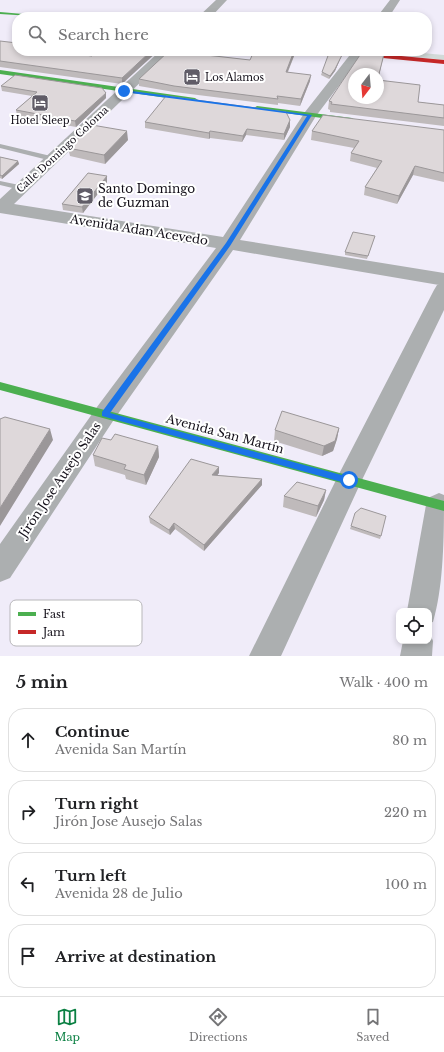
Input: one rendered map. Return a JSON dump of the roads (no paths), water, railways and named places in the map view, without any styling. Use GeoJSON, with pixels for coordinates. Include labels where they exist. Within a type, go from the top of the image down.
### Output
{"type":"FeatureCollection","features":[{"type":"Feature","properties":{"kind":"street"},"geometry":{"type":"LineString","coordinates":[[209,12],[222,0]]}},
{"type":"Feature","properties":{"kind":"street"},"geometry":{"type":"LineString","coordinates":[[387,12],[395,0]]}},
{"type":"Feature","properties":{"kind":"street"},"geometry":{"type":"LineString","coordinates":[[0,13],[12,14]]}},
{"type":"Feature","properties":{"kind":"street"},"geometry":{"type":"LineString","coordinates":[[0,19],[12,20]]}},
{"type":"Feature","properties":{"kind":"street"},"geometry":{"type":"LineString","coordinates":[[432,53],[444,54]]}},
{"type":"Feature","properties":{"kind":"street","name":"Calle Domingo Coloma"},"geometry":{"type":"LineString","coordinates":[[0,207],[162,56]]}},
{"type":"Feature","properties":{"kind":"street","name":"Jirón Jose Ausejo Salas"},"geometry":{"type":"LineString","coordinates":[[0,568],[105,414],[228,244],[310,115],[355,56]]}},
{"type":"Feature","properties":{"kind":"street"},"geometry":{"type":"LineString","coordinates":[[392,56],[444,62]]}},
{"type":"Feature","properties":{"kind":"street"},"geometry":{"type":"LineString","coordinates":[[0,72],[201,101]]}},
{"type":"Feature","properties":{"kind":"street"},"geometry":{"type":"LineString","coordinates":[[248,107],[365,122]]}},
{"type":"Feature","properties":{"kind":"street","name":"Avenida Adan Acevedo"},"geometry":{"type":"LineString","coordinates":[[0,207],[444,280]]}},
{"type":"Feature","properties":{"kind":"street"},"geometry":{"type":"LineString","coordinates":[[265,656],[349,480],[444,290]]}},
{"type":"Feature","properties":{"kind":"street","name":"Avenida San Martín"},"geometry":{"type":"LineString","coordinates":[[0,386],[441,505]]}},
{"type":"Feature","properties":{"kind":"street"},"geometry":{"type":"LineString","coordinates":[[423,608],[441,505]]}},
{"type":"Feature","properties":{"kind":"street"},"geometry":{"type":"LineString","coordinates":[[416,656],[418,644]]}},
{"type":"Feature","properties":{"kind":"lane"},"geometry":{"type":"LineString","coordinates":[[0,146],[52,159]]}},
{"type":"Feature","properties":{"kind":"lane"},"geometry":{"type":"LineString","coordinates":[[0,182],[21,188]]}},
{"type":"Feature","properties":{"kind":"place","name":"Los Alamos"},"geometry":{"type":"Point","coordinates":[192,77]}},
{"type":"Feature","properties":{"kind":"place","name":"Hotel Sleep"},"geometry":{"type":"Point","coordinates":[40,103]}},
{"type":"Feature","properties":{"kind":"place","name":"Santo Domingo de Guzman"},"geometry":{"type":"Point","coordinates":[85,196]}}]}
